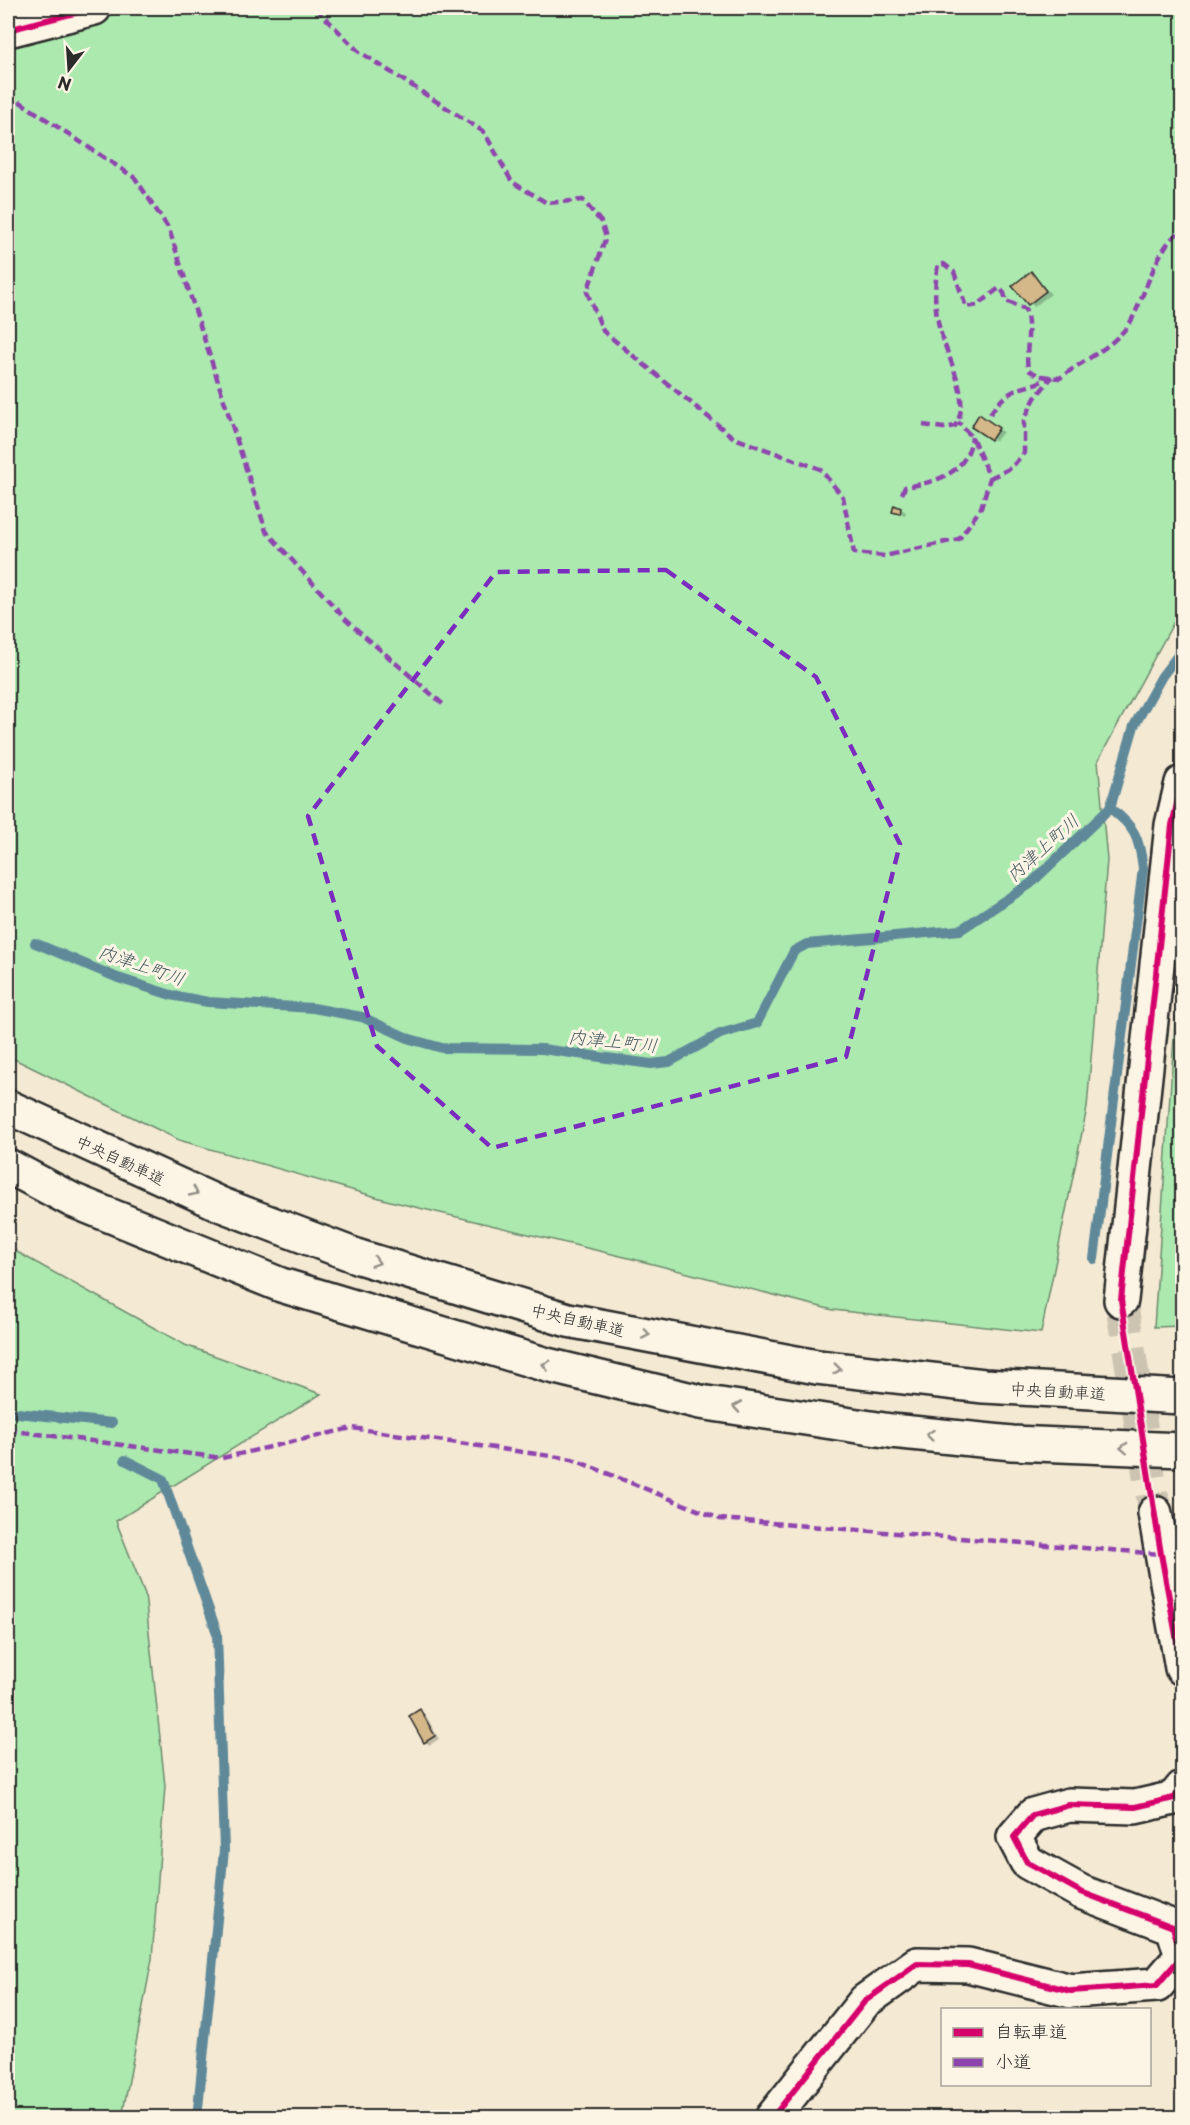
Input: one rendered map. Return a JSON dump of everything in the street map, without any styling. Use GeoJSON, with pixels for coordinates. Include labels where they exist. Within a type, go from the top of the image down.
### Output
{"type":"FeatureCollection","features":[{"type":"Feature","properties":{"kind":"main road"},"geometry":{"type":"LineString","coordinates":[[8,30],[94,8]]}},
{"type":"Feature","properties":{"kind":"main road"},"geometry":{"type":"LineString","coordinates":[[1121,1300],[1172,825],[1182,783]]}},
{"type":"Feature","properties":{"kind":"main road","name":"中央自動車道"},"geometry":{"type":"LineString","coordinates":[[8,1107],[232,1209],[358,1257],[568,1320],[817,1367],[984,1386],[1182,1397]]}},
{"type":"Feature","properties":{"kind":"main road"},"geometry":{"type":"LineString","coordinates":[[8,1166],[72,1200],[281,1285],[558,1368],[700,1402],[891,1431],[1012,1443],[1182,1450]]}},
{"type":"Feature","properties":{"kind":"main road"},"geometry":{"type":"LineString","coordinates":[[1155,1513],[1182,1668]]}},
{"type":"Feature","properties":{"kind":"main road"},"geometry":{"type":"LineString","coordinates":[[772,2118],[865,2001],[917,1964],[968,1965],[1071,1991],[1156,1985],[1182,1956],[1173,1927],[1081,1892],[1028,1862],[1014,1837],[1033,1815],[1069,1804],[1135,1807],[1174,1798],[1182,1788]]}},
{"type":"Feature","properties":{"kind":"highlighted area"},"geometry":{"type":"Polygon","coordinates":[[[666,570],[816,677],[900,844],[846,1057],[492,1148],[377,1046],[308,816],[496,572],[666,570]]]}},
{"type":"Feature","properties":{"kind":"green space"},"geometry":{"type":"Polygon","coordinates":[[[8,8],[1182,8],[1182,607],[1098,761],[1107,860],[1087,1108],[1041,1333],[833,1310],[390,1201],[179,1140],[8,1056],[8,8]]]}},
{"type":"Feature","properties":{"kind":"green space"},"geometry":{"type":"Polygon","coordinates":[[[1180,950],[1182,951],[1182,1326],[1154,1327],[1180,950]]]}},
{"type":"Feature","properties":{"kind":"green space"},"geometry":{"type":"Polygon","coordinates":[[[8,1247],[185,1345],[321,1394],[116,1521],[145,1594],[165,1786],[152,1959],[122,2117],[8,2117],[8,1247]]]}},
{"type":"Feature","properties":{"kind":"building"},"geometry":{"type":"Polygon","coordinates":[[[1031,271],[1046,291],[1028,305],[1012,286],[1031,271]]]}},
{"type":"Feature","properties":{"kind":"building"},"geometry":{"type":"Polygon","coordinates":[[[979,414],[999,428],[991,440],[971,427],[979,414]]]}},
{"type":"Feature","properties":{"kind":"building"},"geometry":{"type":"Polygon","coordinates":[[[894,505],[901,508],[900,514],[892,512],[894,505]]]}},
{"type":"Feature","properties":{"kind":"building"},"geometry":{"type":"Polygon","coordinates":[[[420,1709],[435,1736],[424,1743],[409,1716],[420,1709]]]}},
{"type":"Feature","properties":{"kind":"waterway","name":"内津上町川"},"geometry":{"type":"LineString","coordinates":[[35,943],[118,978],[171,995],[208,1002],[313,1008],[362,1017],[410,1039],[442,1048],[542,1049],[651,1064],[669,1062],[720,1034],[757,1023],[794,951],[807,944],[960,930],[1030,884],[1110,808],[1134,726],[1162,676],[1182,650]]}},
{"type":"Feature","properties":{"kind":"waterway"},"geometry":{"type":"LineString","coordinates":[[1094,1259],[1143,868],[1140,848],[1134,834],[1125,821],[1110,808]]}},
{"type":"Feature","properties":{"kind":"waterway"},"geometry":{"type":"LineString","coordinates":[[8,1412],[112,1423]]}},
{"type":"Feature","properties":{"kind":"waterway"},"geometry":{"type":"LineString","coordinates":[[125,1460],[163,1479],[217,1633],[224,1850],[197,2118]]}},
{"type":"Feature","properties":{"kind":"tunnel"},"geometry":{"type":"LineString","coordinates":[[1121,1300],[1155,1513]]}},
{"type":"Feature","properties":{"kind":"marked path"},"geometry":{"type":"LineString","coordinates":[[316,8],[358,51],[484,132],[512,182],[547,203],[583,200],[601,222],[606,237],[587,292],[603,331],[734,438],[820,469],[843,497],[854,553],[885,556],[959,539],[981,508],[990,478],[972,437],[958,422]]}},
{"type":"Feature","properties":{"kind":"marked path"},"geometry":{"type":"LineString","coordinates":[[8,94],[135,178],[169,229],[266,531],[346,620],[445,706]]}},
{"type":"Feature","properties":{"kind":"marked path"},"geometry":{"type":"LineString","coordinates":[[923,425],[944,428],[955,426],[960,415],[960,391],[943,341],[937,314],[935,289],[938,265],[944,264],[954,272],[966,307],[978,305],[999,288],[1004,293],[1006,301],[1025,309],[1028,323],[1028,370],[1040,376],[1060,378],[1107,346],[1124,330],[1131,321],[1166,246],[1182,231]]}},
{"type":"Feature","properties":{"kind":"marked path"},"geometry":{"type":"LineString","coordinates":[[990,414],[997,404],[1011,393],[1052,377]]}},
{"type":"Feature","properties":{"kind":"marked path"},"geometry":{"type":"LineString","coordinates":[[990,478],[1011,468],[1024,453],[1024,420],[1035,398],[1052,377]]}},
{"type":"Feature","properties":{"kind":"marked path"},"geometry":{"type":"LineString","coordinates":[[902,494],[905,487],[929,482],[949,474],[964,459],[972,437]]}},
{"type":"Feature","properties":{"kind":"marked path"},"geometry":{"type":"LineString","coordinates":[[8,1430],[222,1458],[352,1428],[572,1459],[720,1519],[1161,1554]]}},
{"type":"Feature","properties":{"kind":"cycle path"},"geometry":{"type":"LineString","coordinates":[[8,30],[94,8]]}},
{"type":"Feature","properties":{"kind":"cycle path"},"geometry":{"type":"LineString","coordinates":[[1182,783],[1172,825],[1121,1300],[1161,1554],[1182,1668]]}},
{"type":"Feature","properties":{"kind":"cycle path"},"geometry":{"type":"LineString","coordinates":[[772,2118],[865,2001],[917,1964],[968,1965],[1071,1991],[1157,1985],[1182,1956],[1173,1927],[1081,1892],[1027,1862],[1014,1837],[1033,1815],[1069,1805],[1135,1807],[1174,1798],[1182,1788]]}}]}
